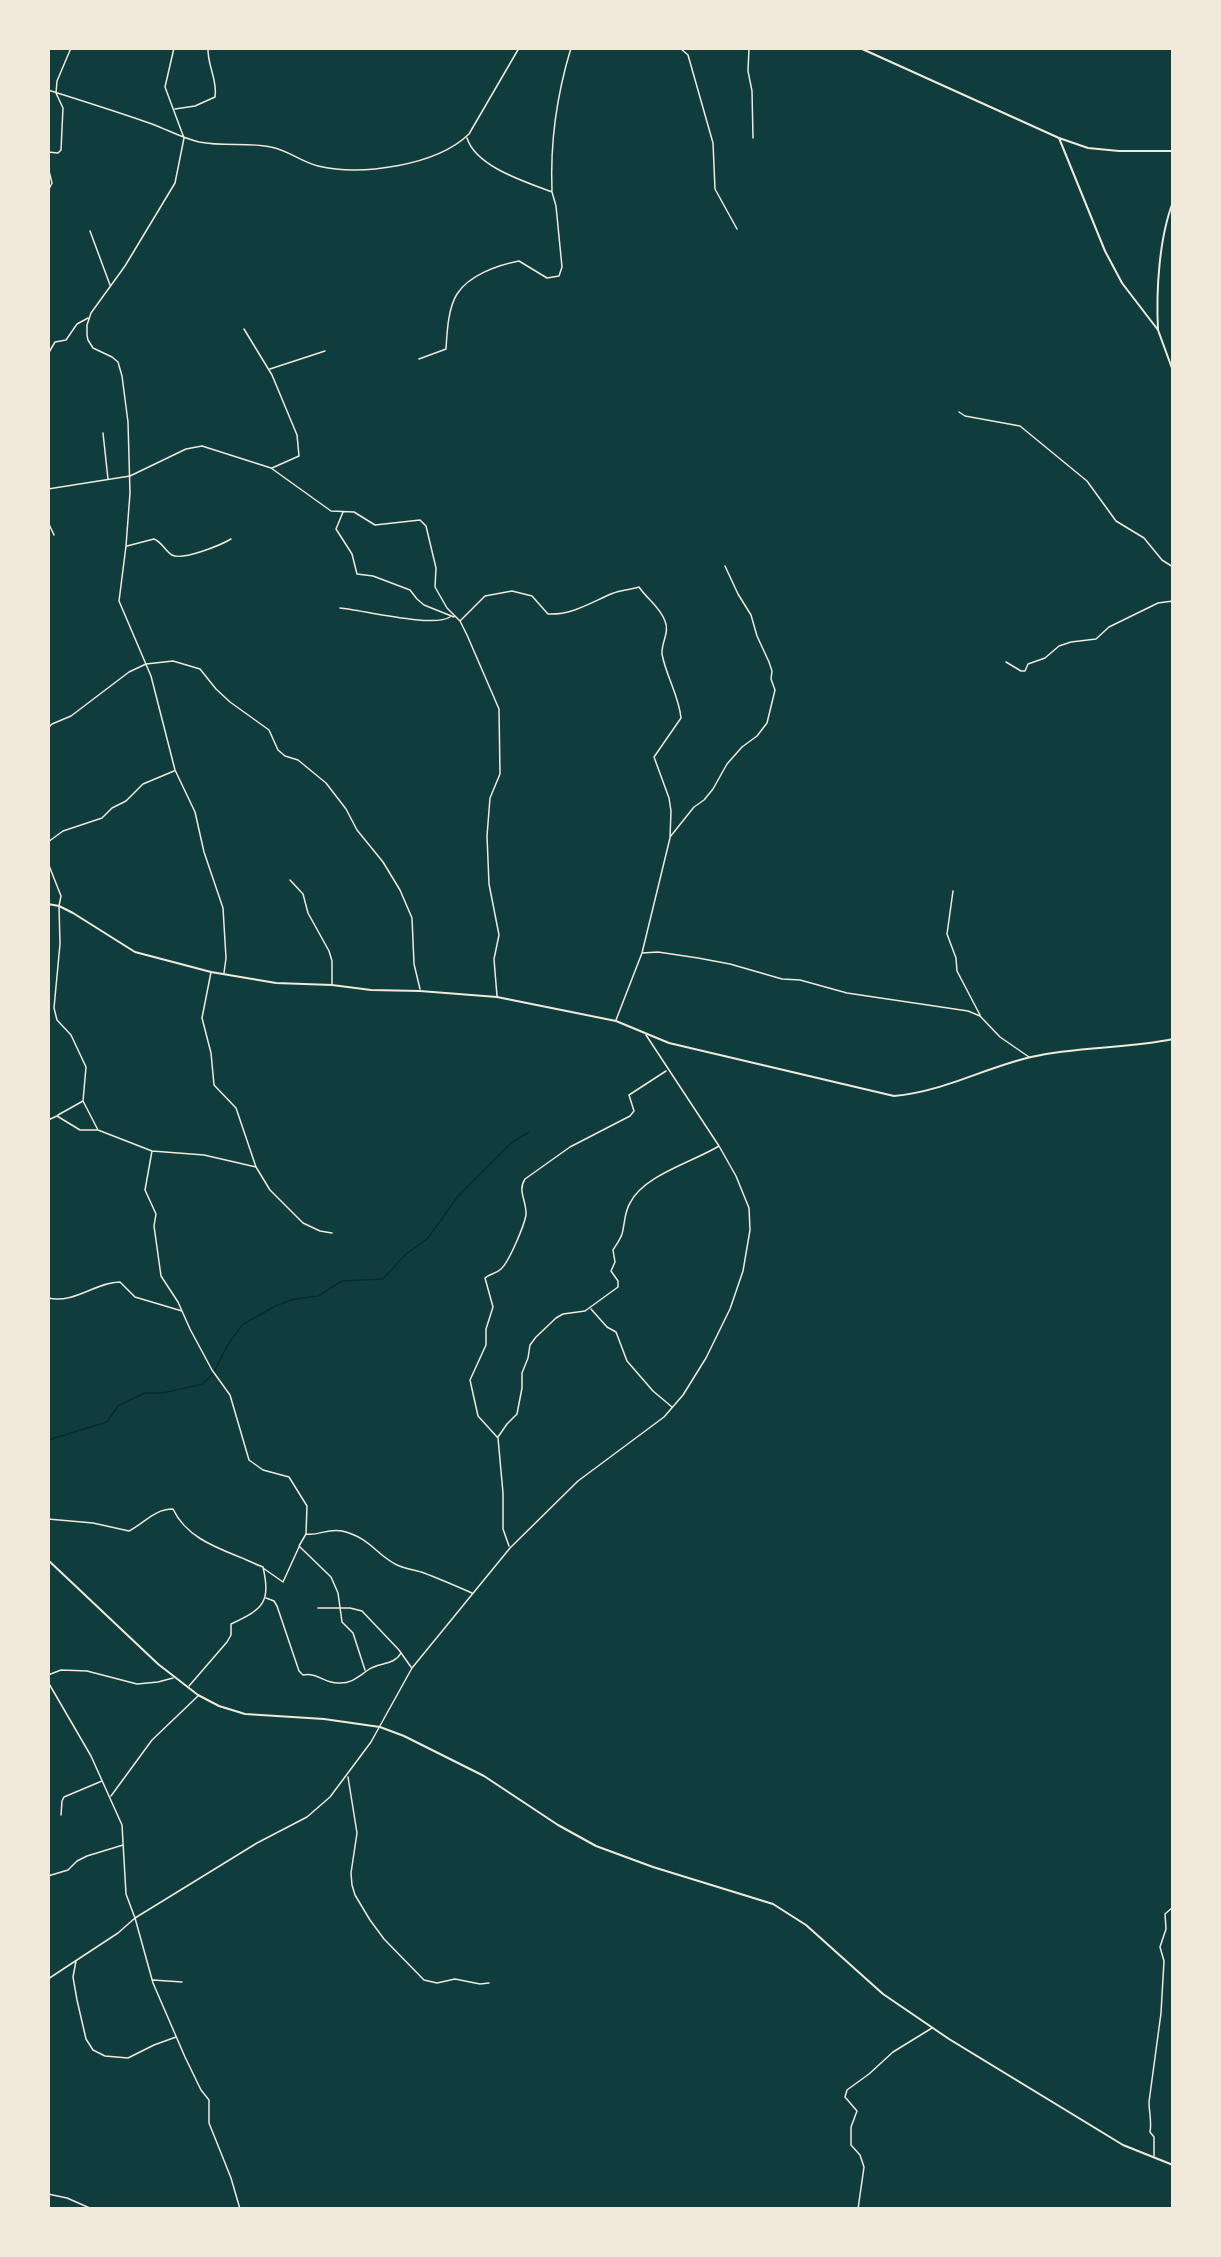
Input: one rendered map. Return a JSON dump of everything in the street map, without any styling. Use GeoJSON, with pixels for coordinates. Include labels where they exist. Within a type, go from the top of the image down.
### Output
{"type":"FeatureCollection","features":[{"type":"Feature","properties":{"kind":"street"},"geometry":{"type":"LineString","coordinates":[[48,152],[58,153],[62,148],[63,105],[56,93],[61,69],[71,48]]}},
{"type":"Feature","properties":{"kind":"street"},"geometry":{"type":"LineString","coordinates":[[48,354],[55,342],[64,341],[77,324],[88,317],[111,286],[174,185],[184,138],[165,87],[174,48]]}},
{"type":"Feature","properties":{"kind":"street"},"geometry":{"type":"LineString","coordinates":[[175,110],[195,106],[215,98],[215,80],[208,58],[208,48]]}},
{"type":"Feature","properties":{"kind":"street"},"geometry":{"type":"LineString","coordinates":[[48,90],[99,105],[184,138],[220,145],[271,147],[317,166],[367,168],[411,163],[447,148],[466,137],[519,48]]}},
{"type":"Feature","properties":{"kind":"street"},"geometry":{"type":"LineString","coordinates":[[419,359],[446,349],[452,309],[458,292],[490,270],[519,261],[547,278],[559,276],[562,267],[561,247],[552,192],[552,142],[562,80],[571,48]]}},
{"type":"Feature","properties":{"kind":"street"},"geometry":{"type":"LineString","coordinates":[[680,48],[688,55],[706,114],[715,159],[716,193],[737,229]]}},
{"type":"Feature","properties":{"kind":"street"},"geometry":{"type":"LineString","coordinates":[[749,48],[748,71],[752,91],[753,138]]}},
{"type":"Feature","properties":{"kind":"street"},"geometry":{"type":"LineString","coordinates":[[860,48],[1059,138],[1088,148],[1119,151],[1173,151]]}},
{"type":"Feature","properties":{"kind":"street"},"geometry":{"type":"LineString","coordinates":[[466,137],[474,152],[487,162],[507,174],[552,192]]}},
{"type":"Feature","properties":{"kind":"street"},"geometry":{"type":"LineString","coordinates":[[1059,138],[1105,251],[1122,283],[1158,330],[1173,371]]}},
{"type":"Feature","properties":{"kind":"street"},"geometry":{"type":"LineString","coordinates":[[48,167],[52,183],[48,190]]}},
{"type":"Feature","properties":{"kind":"street"},"geometry":{"type":"LineString","coordinates":[[1158,330],[1157,304],[1162,244],[1165,222],[1173,202]]}},
{"type":"Feature","properties":{"kind":"street"},"geometry":{"type":"LineString","coordinates":[[90,231],[111,286]]}},
{"type":"Feature","properties":{"kind":"street"},"geometry":{"type":"LineString","coordinates":[[88,317],[87,334],[90,344],[115,359],[120,369],[128,422],[130,476],[126,546],[118,601],[156,690],[175,770],[195,812],[204,852],[223,908],[226,958],[223,974]]}},
{"type":"Feature","properties":{"kind":"street"},"geometry":{"type":"LineString","coordinates":[[244,329],[269,370],[293,425],[300,453],[297,457],[271,468]]}},
{"type":"Feature","properties":{"kind":"street"},"geometry":{"type":"LineString","coordinates":[[269,370],[325,351]]}},
{"type":"Feature","properties":{"kind":"street"},"geometry":{"type":"LineString","coordinates":[[959,412],[964,416],[1020,426],[1080,475],[1116,521],[1144,538],[1162,560],[1173,567]]}},
{"type":"Feature","properties":{"kind":"street"},"geometry":{"type":"LineString","coordinates":[[104,433],[108,479]]}},
{"type":"Feature","properties":{"kind":"street"},"geometry":{"type":"LineString","coordinates":[[48,489],[130,476],[197,446],[271,468],[326,508],[354,513],[375,525],[414,520],[426,526],[436,568],[435,587],[460,621],[499,709],[501,720],[500,774],[490,798],[488,836],[489,884],[499,935],[494,959],[497,997]]}},
{"type":"Feature","properties":{"kind":"street"},"geometry":{"type":"LineString","coordinates":[[343,512],[336,529],[352,554],[357,574],[374,576],[410,590],[424,605],[455,617]]}},
{"type":"Feature","properties":{"kind":"street"},"geometry":{"type":"LineString","coordinates":[[48,522],[54,535]]}},
{"type":"Feature","properties":{"kind":"street"},"geometry":{"type":"LineString","coordinates":[[126,546],[154,539],[158,540],[168,552],[178,557],[212,549],[231,538]]}},
{"type":"Feature","properties":{"kind":"street"},"geometry":{"type":"LineString","coordinates":[[670,837],[694,807],[713,789],[727,764],[742,747],[757,736],[766,723],[776,690],[771,679],[772,671],[751,615],[725,566]]}},
{"type":"Feature","properties":{"kind":"street"},"geometry":{"type":"LineString","coordinates":[[460,621],[485,596],[516,591],[532,596],[548,614],[560,614],[612,594],[639,587],[658,608],[666,623],[662,654],[681,714],[679,722],[654,757],[669,798],[670,837],[642,953],[616,1022]]}},
{"type":"Feature","properties":{"kind":"street"},"geometry":{"type":"LineString","coordinates":[[1006,662],[1025,671],[1028,664],[1045,658],[1059,646],[1096,639],[1109,627],[1141,611],[1158,603],[1173,601]]}},
{"type":"Feature","properties":{"kind":"street"},"geometry":{"type":"LineString","coordinates":[[339,608],[419,620],[444,621],[451,616]]}},
{"type":"Feature","properties":{"kind":"street"},"geometry":{"type":"LineString","coordinates":[[48,728],[71,716],[129,672],[146,664],[173,661],[200,669],[230,702],[269,730],[278,750],[298,760],[326,783],[335,793],[357,830],[383,862],[407,904],[412,918],[414,964],[420,991]]}},
{"type":"Feature","properties":{"kind":"street"},"geometry":{"type":"LineString","coordinates":[[48,842],[58,833],[96,821],[116,805],[126,801],[144,784],[175,770]]}},
{"type":"Feature","properties":{"kind":"street"},"geometry":{"type":"LineString","coordinates":[[48,863],[61,896],[58,906],[60,944],[54,1008],[57,1020],[71,1035],[86,1067],[83,1101],[98,1130]]}},
{"type":"Feature","properties":{"kind":"street"},"geometry":{"type":"LineString","coordinates":[[290,880],[303,894],[308,914],[329,951],[332,961],[332,985]]}},
{"type":"Feature","properties":{"kind":"street"},"geometry":{"type":"LineString","coordinates":[[953,891],[946,934],[956,958],[957,971],[980,1016],[1000,1037],[1030,1057]]}},
{"type":"Feature","properties":{"kind":"street"},"geometry":{"type":"LineString","coordinates":[[48,904],[58,906],[96,925],[135,952],[211,972],[276,983],[497,997],[616,1022],[669,1043],[894,1096],[927,1092],[1030,1057],[1056,1052],[1173,1040]]}},
{"type":"Feature","properties":{"kind":"street"},"geometry":{"type":"LineString","coordinates":[[642,953],[658,952],[698,958],[730,964],[782,979],[800,980],[847,993],[952,1008],[980,1016]]}},
{"type":"Feature","properties":{"kind":"street"},"geometry":{"type":"LineString","coordinates":[[211,972],[202,1018],[212,1061],[214,1085],[236,1108],[256,1167],[270,1190],[294,1215],[315,1229],[332,1233]]}},
{"type":"Feature","properties":{"kind":"street"},"geometry":{"type":"LineString","coordinates":[[48,1011],[54,1008]]}},
{"type":"Feature","properties":{"kind":"street"},"geometry":{"type":"LineString","coordinates":[[48,1979],[118,1933],[135,1918],[257,1843],[307,1817],[330,1797],[348,1775],[380,1727],[412,1668],[510,1548],[578,1481],[664,1417],[683,1395],[706,1358],[730,1309],[743,1271],[750,1230],[749,1208],[744,1193],[718,1146],[646,1035]]}},
{"type":"Feature","properties":{"kind":"street"},"geometry":{"type":"LineString","coordinates":[[498,1438],[478,1416],[470,1380],[486,1345],[486,1329],[493,1307],[485,1278],[501,1269],[526,1217],[522,1184],[530,1175],[570,1147],[630,1116],[634,1111],[629,1095],[667,1070]]}},
{"type":"Feature","properties":{"kind":"street"},"geometry":{"type":"LineString","coordinates":[[48,1120],[83,1101]]}},
{"type":"Feature","properties":{"kind":"street"},"geometry":{"type":"LineString","coordinates":[[57,1116],[80,1130],[98,1130],[152,1151],[204,1155],[256,1167]]}},
{"type":"Feature","properties":{"kind":"street"},"geometry":{"type":"LineString","coordinates":[[510,1548],[503,1529],[503,1485],[498,1438],[503,1428],[517,1414],[522,1388],[521,1377],[530,1345],[556,1318],[563,1314],[585,1311],[618,1287],[618,1281],[611,1272],[615,1262],[613,1250],[621,1236],[627,1209],[634,1197],[654,1180],[718,1146]]}},
{"type":"Feature","properties":{"kind":"street"},"geometry":{"type":"LineString","coordinates":[[48,1520],[105,1525],[129,1531],[146,1518],[163,1510],[173,1509],[178,1520],[189,1531],[220,1549],[263,1568],[283,1582],[306,1534],[307,1506],[289,1478],[263,1470],[249,1460],[230,1395],[214,1372],[190,1329],[183,1311],[161,1276],[154,1226],[156,1214],[145,1190],[152,1151]]}},
{"type":"Feature","properties":{"kind":"street"},"geometry":{"type":"LineString","coordinates":[[48,1298],[56,1300],[68,1298],[120,1281],[135,1297],[183,1311]]}},
{"type":"Feature","properties":{"kind":"street"},"geometry":{"type":"LineString","coordinates":[[590,1308],[607,1327],[616,1332],[627,1361],[653,1391],[673,1407]]}},
{"type":"Feature","properties":{"kind":"street"},"geometry":{"type":"LineString","coordinates":[[306,1534],[312,1535],[331,1529],[353,1534],[367,1541],[398,1565],[473,1593]]}},
{"type":"Feature","properties":{"kind":"street"},"geometry":{"type":"LineString","coordinates":[[299,1546],[331,1576],[337,1589],[342,1622],[353,1633],[366,1671]]}},
{"type":"Feature","properties":{"kind":"street"},"geometry":{"type":"LineString","coordinates":[[48,1560],[174,1677],[198,1695],[219,1706],[245,1714],[324,1719],[380,1727],[404,1736],[484,1776],[558,1825],[596,1846],[653,1867],[773,1904],[785,1910],[819,1936],[883,1994],[932,2027],[1123,2145],[1173,2164]]}},
{"type":"Feature","properties":{"kind":"street"},"geometry":{"type":"LineString","coordinates":[[187,1688],[227,1642],[231,1635],[231,1624],[252,1612],[265,1598],[267,1589],[263,1568]]}},
{"type":"Feature","properties":{"kind":"street"},"geometry":{"type":"LineString","coordinates":[[265,1598],[271,1598],[276,1606],[301,1674],[314,1674],[326,1682],[339,1683],[357,1679],[366,1671],[394,1661],[401,1653]]}},
{"type":"Feature","properties":{"kind":"street"},"geometry":{"type":"LineString","coordinates":[[318,1608],[354,1608],[362,1611],[412,1668]]}},
{"type":"Feature","properties":{"kind":"street"},"geometry":{"type":"LineString","coordinates":[[48,1675],[61,1670],[87,1671],[137,1684],[174,1677]]}},
{"type":"Feature","properties":{"kind":"street"},"geometry":{"type":"LineString","coordinates":[[48,1682],[91,1756],[122,1825],[125,1887],[152,1980],[197,2083],[209,2098],[210,2126],[231,2178],[240,2209]]}},
{"type":"Feature","properties":{"kind":"street"},"geometry":{"type":"LineString","coordinates":[[110,1797],[152,1740],[198,1695]]}},
{"type":"Feature","properties":{"kind":"street"},"geometry":{"type":"LineString","coordinates":[[348,1775],[356,1826],[352,1885],[355,1895],[370,1920],[384,1939],[424,1980],[437,1983],[455,1979],[480,1984],[489,1983]]}},
{"type":"Feature","properties":{"kind":"street"},"geometry":{"type":"LineString","coordinates":[[61,1815],[64,1797],[102,1781]]}},
{"type":"Feature","properties":{"kind":"street"},"geometry":{"type":"LineString","coordinates":[[48,1876],[68,1870],[77,1861],[87,1856],[124,1844]]}},
{"type":"Feature","properties":{"kind":"street"},"geometry":{"type":"LineString","coordinates":[[1154,2156],[1154,2137],[1150,2132],[1152,2124],[1149,2116],[1150,2087],[1161,2013],[1164,1961],[1160,1947],[1166,1929],[1165,1914],[1173,1907]]}},
{"type":"Feature","properties":{"kind":"street"},"geometry":{"type":"LineString","coordinates":[[76,1960],[74,1977],[77,2000],[86,2039],[93,2050],[105,2056],[128,2058],[177,2037]]}},
{"type":"Feature","properties":{"kind":"street"},"geometry":{"type":"LineString","coordinates":[[152,1980],[182,1982]]}},
{"type":"Feature","properties":{"kind":"street"},"geometry":{"type":"LineString","coordinates":[[858,2209],[864,2167],[860,2155],[851,2145],[851,2127],[857,2111],[845,2097],[847,2090],[893,2052],[932,2027]]}},
{"type":"Feature","properties":{"kind":"street"},"geometry":{"type":"LineString","coordinates":[[48,2194],[67,2198],[92,2209]]}},
{"type":"Feature","properties":{"kind":"waterway"},"geometry":{"type":"LineString","coordinates":[[48,1440],[107,1422],[118,1406],[145,1393],[163,1393],[203,1384],[214,1372],[227,1346],[242,1325],[275,1306],[294,1299],[318,1296],[342,1281],[383,1279],[405,1255],[427,1239],[459,1195],[511,1143],[529,1132]]}}]}
